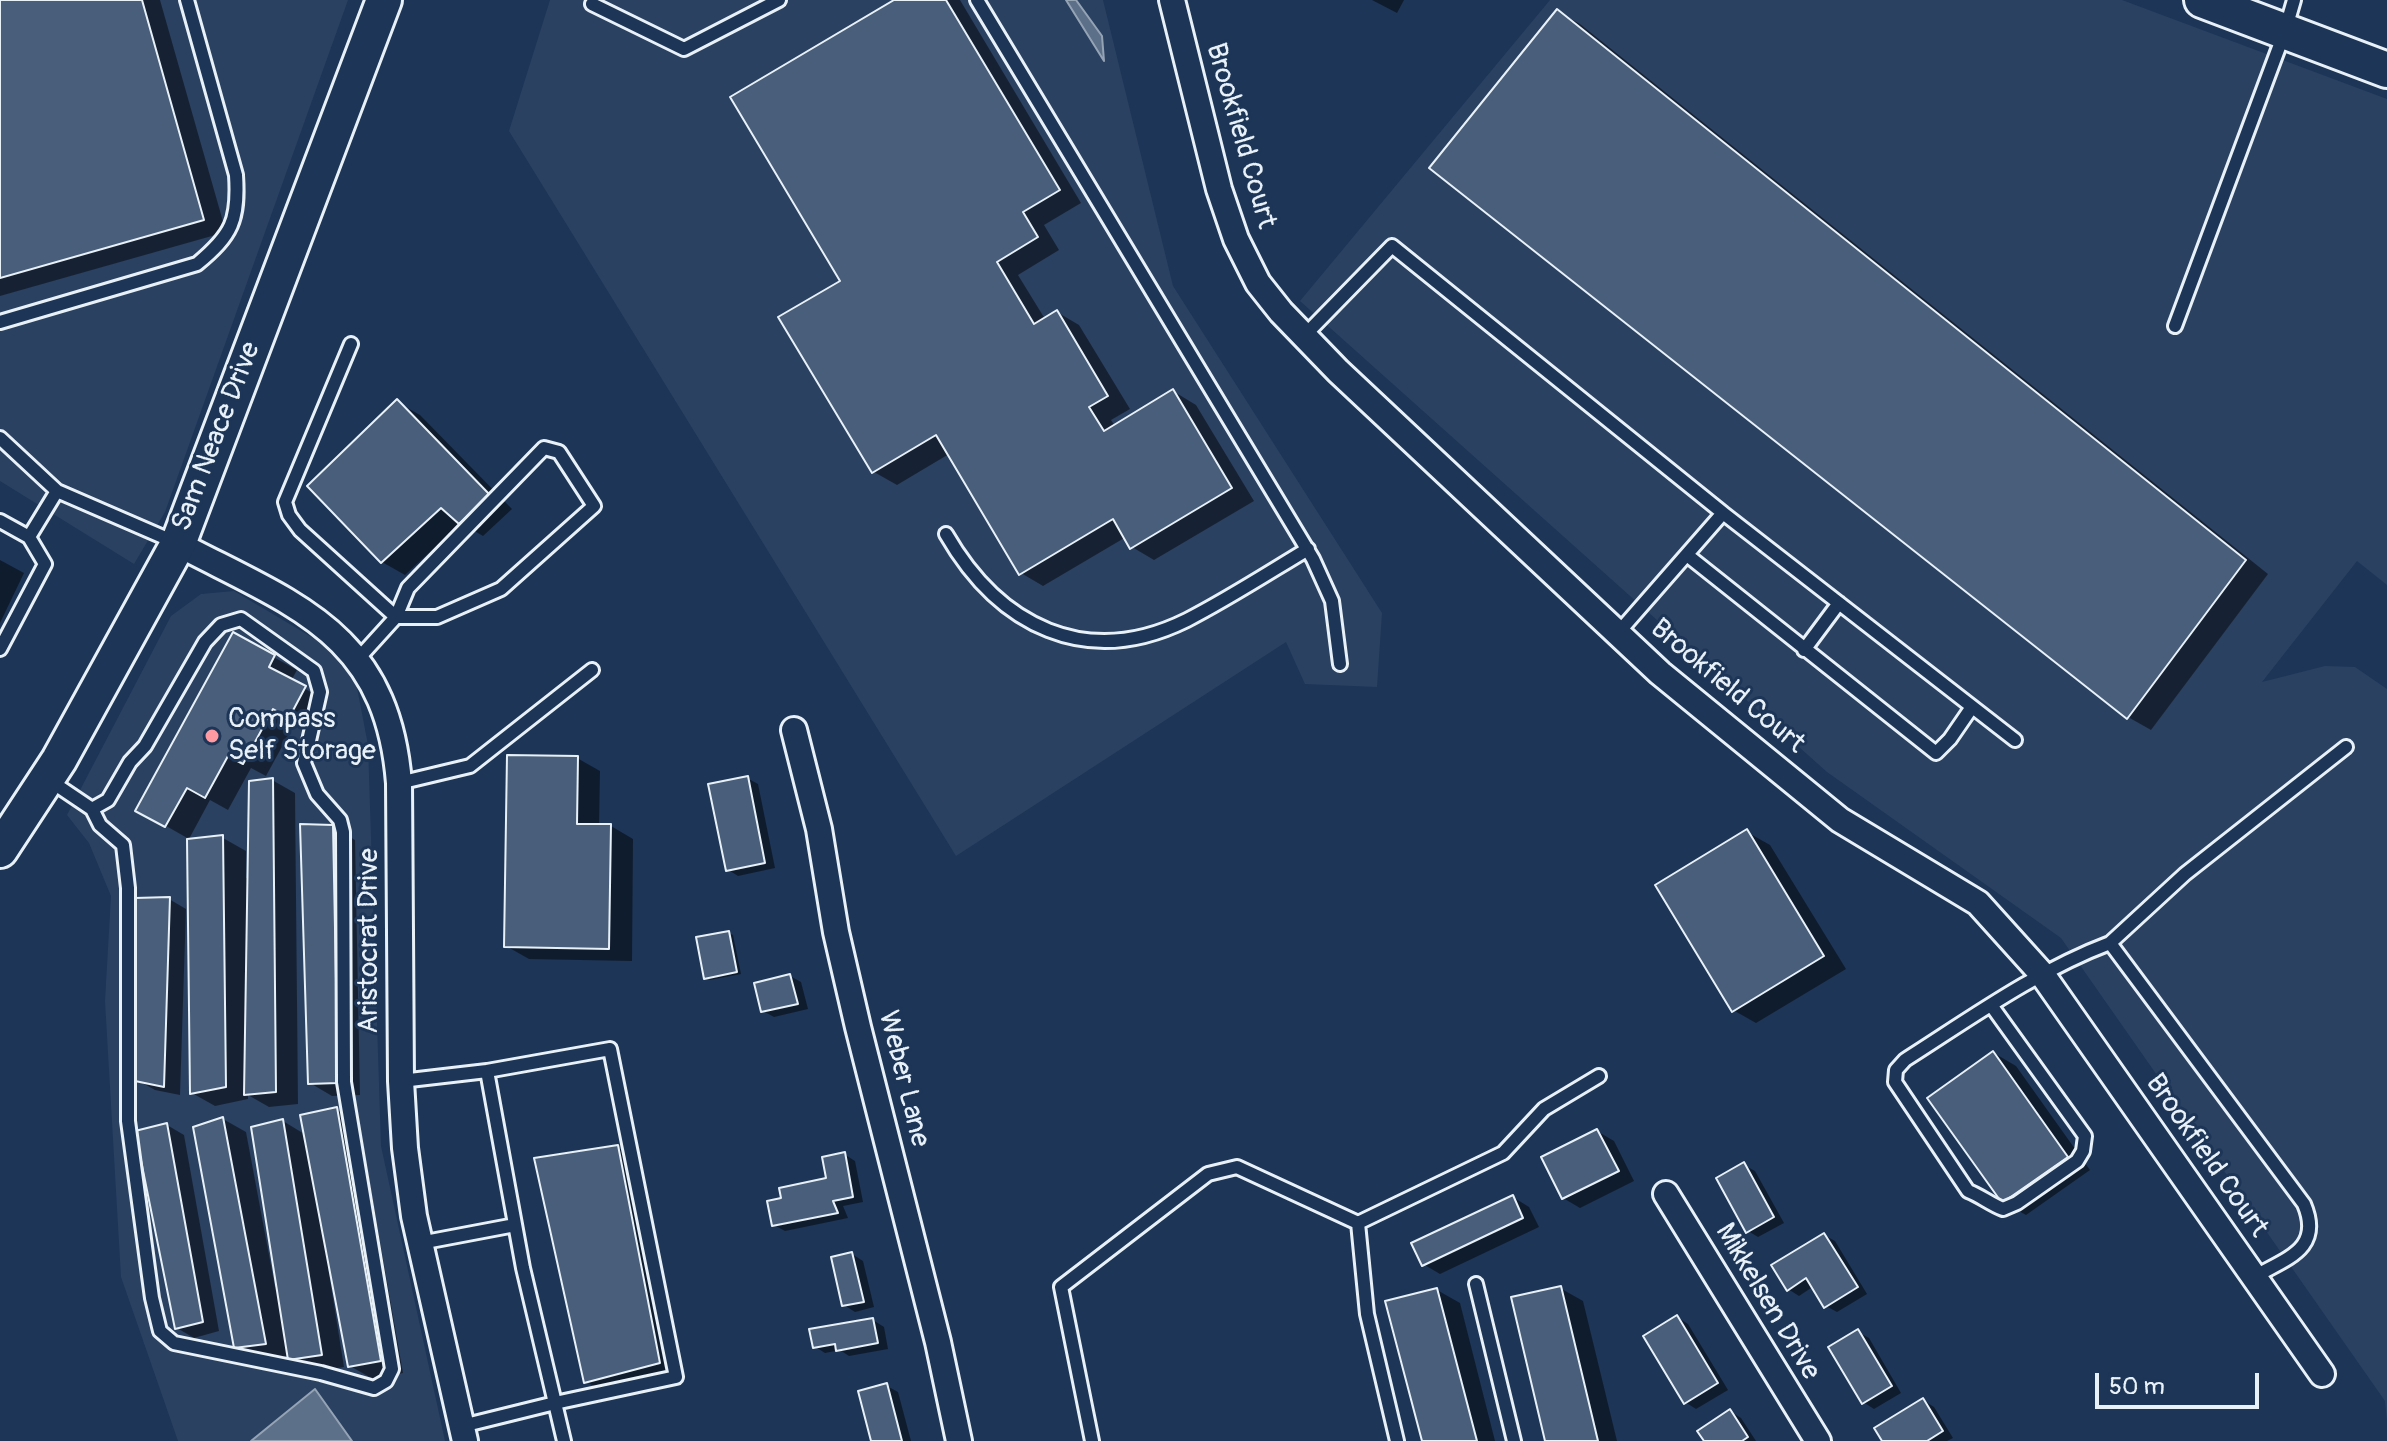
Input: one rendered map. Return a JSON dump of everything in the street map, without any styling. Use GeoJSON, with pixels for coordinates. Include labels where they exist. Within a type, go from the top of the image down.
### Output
{"type":"FeatureCollection","features":[{"type":"Feature","properties":{"kind":"street","name":"Sam Neace Drive"},"geometry":{"type":"LineString","coordinates":[[0,850],[46,778],[178,544],[230,399],[384,0]]}},
{"type":"Feature","properties":{"kind":"street","name":"Brookfield Court"},"geometry":{"type":"LineString","coordinates":[[1172,0],[1219,189],[1236,239],[1258,283],[1281,312],[1338,371],[1660,673],[1840,820],[1978,903],[2042,974],[2322,1374]]}},
{"type":"Feature","properties":{"kind":"street"},"geometry":{"type":"LineString","coordinates":[[2202,0],[2290,16],[2387,70]]}},
{"type":"Feature","properties":{"kind":"street","name":"Aristocrat Drive"},"geometry":{"type":"LineString","coordinates":[[178,544],[305,611],[336,634],[377,692],[387,719],[397,752],[399,783],[401,1081],[405,1148],[420,1243],[464,1434]]}},
{"type":"Feature","properties":{"kind":"street","name":"Weber Lane"},"geometry":{"type":"LineString","coordinates":[[794,730],[819,829],[836,932],[858,1027],[938,1342],[959,1441]]}},
{"type":"Feature","properties":{"kind":"street","name":"Mikkelsen Drive"},"geometry":{"type":"LineString","coordinates":[[1666,1194],[1818,1441]]}},
{"type":"Feature","properties":{"kind":"lane"},"geometry":{"type":"LineString","coordinates":[[0,322],[197,264],[217,248],[232,228],[238,203],[236,175],[187,0]]}},
{"type":"Feature","properties":{"kind":"lane"},"geometry":{"type":"LineString","coordinates":[[589,1],[684,49],[779,0]]}},
{"type":"Feature","properties":{"kind":"lane"},"geometry":{"type":"LineString","coordinates":[[977,0],[1308,549],[1332,601],[1340,664]]}},
{"type":"Feature","properties":{"kind":"lane"},"geometry":{"type":"LineString","coordinates":[[2175,326],[2290,16]]}},
{"type":"Feature","properties":{"kind":"lane"},"geometry":{"type":"LineString","coordinates":[[1305,335],[1392,246],[1723,513],[2015,740]]}},
{"type":"Feature","properties":{"kind":"lane"},"geometry":{"type":"LineString","coordinates":[[351,344],[285,502],[289,515],[300,530],[396,617],[437,617],[501,589],[594,506],[559,452],[544,448],[408,588],[396,617],[357,660]]}},
{"type":"Feature","properties":{"kind":"lane"},"geometry":{"type":"LineString","coordinates":[[0,438],[57,491],[178,544]]}},
{"type":"Feature","properties":{"kind":"lane"},"geometry":{"type":"LineString","coordinates":[[29,537],[57,491]]}},
{"type":"Feature","properties":{"kind":"lane"},"geometry":{"type":"LineString","coordinates":[[1618,633],[1723,513]]}},
{"type":"Feature","properties":{"kind":"lane"},"geometry":{"type":"LineString","coordinates":[[0,521],[29,537],[45,564],[0,649]]}},
{"type":"Feature","properties":{"kind":"lane"},"geometry":{"type":"LineString","coordinates":[[946,534],[977,579],[1029,623],[1066,637],[1101,642],[1142,636],[1185,621],[1308,549]]}},
{"type":"Feature","properties":{"kind":"lane"},"geometry":{"type":"LineString","coordinates":[[1687,555],[1936,753],[1972,707]]}},
{"type":"Feature","properties":{"kind":"lane"},"geometry":{"type":"LineString","coordinates":[[1804,650],[1839,603]]}},
{"type":"Feature","properties":{"kind":"lane"},"geometry":{"type":"LineString","coordinates":[[46,778],[92,809],[100,825],[123,845],[128,888],[128,1121],[152,1298],[160,1331],[174,1343],[321,1373],[374,1388],[386,1381],[392,1369],[344,1082],[343,832],[340,820],[317,794],[304,763],[320,692],[314,671],[241,619],[221,625],[205,642],[145,746],[130,762],[108,800],[92,809]]}},
{"type":"Feature","properties":{"kind":"lane"},"geometry":{"type":"LineString","coordinates":[[399,783],[470,766],[592,670]]}},
{"type":"Feature","properties":{"kind":"lane"},"geometry":{"type":"LineString","coordinates":[[1991,1005],[2085,1136],[2083,1151],[2077,1161],[2003,1209],[1983,1196],[1968,1191],[1895,1082],[1896,1070],[1905,1060],[1991,1005],[2042,974],[2074,956],[2110,943],[2185,874],[2346,747]]}},
{"type":"Feature","properties":{"kind":"lane"},"geometry":{"type":"LineString","coordinates":[[2110,943],[2304,1204],[2311,1220],[2311,1231],[2305,1243],[2295,1253],[2254,1277]]}},
{"type":"Feature","properties":{"kind":"lane"},"geometry":{"type":"LineString","coordinates":[[401,1081],[487,1071],[610,1049],[676,1377],[555,1403],[464,1434]]}},
{"type":"Feature","properties":{"kind":"lane"},"geometry":{"type":"LineString","coordinates":[[487,1071],[515,1225],[564,1441]]}},
{"type":"Feature","properties":{"kind":"lane"},"geometry":{"type":"LineString","coordinates":[[1358,1223],[1503,1153],[1544,1109],[1599,1076]]}},
{"type":"Feature","properties":{"kind":"lane"},"geometry":{"type":"LineString","coordinates":[[1092,1441],[1061,1287],[1208,1174],[1237,1167],[1358,1223]]}},
{"type":"Feature","properties":{"kind":"lane"},"geometry":{"type":"LineString","coordinates":[[1358,1223],[1367,1314],[1397,1441]]}},
{"type":"Feature","properties":{"kind":"lane"},"geometry":{"type":"LineString","coordinates":[[420,1243],[515,1225]]}},
{"type":"Feature","properties":{"kind":"lane"},"geometry":{"type":"LineString","coordinates":[[1476,1284],[1514,1441]]}},
{"type":"Feature","properties":{"kind":"shaded area"},"geometry":{"type":"Polygon","coordinates":[[[0,0],[348,0],[165,512],[134,564],[0,481],[0,0]]]}},
{"type":"Feature","properties":{"kind":"shaded area"},"geometry":{"type":"Polygon","coordinates":[[[550,0],[1103,0],[1173,286],[1382,613],[1377,687],[1305,684],[1286,642],[956,856],[509,131],[550,0]]]}},
{"type":"Feature","properties":{"kind":"shaded area"},"geometry":{"type":"Polygon","coordinates":[[[1066,0],[1076,0],[1102,36],[1104,61],[1066,0]]]}},
{"type":"Feature","properties":{"kind":"shaded area"},"geometry":{"type":"Polygon","coordinates":[[[1550,0],[2122,0],[2387,99],[2387,585],[2357,561],[2262,682],[2325,666],[2355,667],[2387,689],[2387,1421],[2385,1401],[2061,938],[1827,772],[1300,301],[1550,0]]]}},
{"type":"Feature","properties":{"kind":"shaded area"},"geometry":{"type":"Polygon","coordinates":[[[234,591],[325,645],[355,677],[368,745],[381,1146],[445,1441],[352,1441],[315,1390],[251,1441],[178,1441],[121,1277],[105,1001],[111,896],[89,843],[67,815],[171,616],[201,594],[234,591]]]}},
{"type":"Feature","properties":{"kind":"shaded area"},"geometry":{"type":"Polygon","coordinates":[[[315,1389],[352,1441],[251,1441],[315,1389]]]}},
{"type":"Feature","properties":{"kind":"building"},"geometry":{"type":"Polygon","coordinates":[[[0,0],[142,0],[204,220],[0,278],[0,0]]]}},
{"type":"Feature","properties":{"kind":"building"},"geometry":{"type":"Polygon","coordinates":[[[894,0],[946,0],[1060,190],[1023,212],[1038,237],[997,262],[1034,324],[1057,310],[1108,396],[1089,407],[1104,431],[1173,389],[1232,488],[1130,549],[1113,519],[1019,575],[936,435],[872,473],[778,317],[840,281],[730,97],[894,0]]]}},
{"type":"Feature","properties":{"kind":"building"},"geometry":{"type":"Polygon","coordinates":[[[1557,9],[2246,560],[2127,719],[1429,168],[1557,9]]]}},
{"type":"Feature","properties":{"kind":"building"},"geometry":{"type":"Polygon","coordinates":[[[397,399],[490,495],[459,524],[441,508],[381,563],[307,486],[397,399]]]}},
{"type":"Feature","properties":{"kind":"building"},"geometry":{"type":"Polygon","coordinates":[[[233,632],[275,655],[269,667],[306,686],[289,718],[273,709],[243,764],[228,756],[205,798],[187,788],[165,827],[135,811],[233,632]]]}},
{"type":"Feature","properties":{"kind":"building"},"geometry":{"type":"Polygon","coordinates":[[[507,755],[578,756],[577,824],[611,824],[609,949],[504,947],[507,755]]]}},
{"type":"Feature","properties":{"kind":"building"},"geometry":{"type":"Polygon","coordinates":[[[748,776],[765,863],[726,871],[708,784],[748,776]]]}},
{"type":"Feature","properties":{"kind":"building"},"geometry":{"type":"Polygon","coordinates":[[[273,778],[276,1092],[244,1095],[249,781],[273,778]]]}},
{"type":"Feature","properties":{"kind":"building"},"geometry":{"type":"Polygon","coordinates":[[[300,824],[333,825],[338,1083],[308,1084],[300,824]]]}},
{"type":"Feature","properties":{"kind":"building"},"geometry":{"type":"Polygon","coordinates":[[[1747,829],[1824,956],[1732,1012],[1655,885],[1747,829]]]}},
{"type":"Feature","properties":{"kind":"building"},"geometry":{"type":"Polygon","coordinates":[[[223,835],[226,1087],[190,1094],[187,839],[223,835]]]}},
{"type":"Feature","properties":{"kind":"building"},"geometry":{"type":"Polygon","coordinates":[[[170,897],[164,1087],[135,1081],[135,898],[170,897]]]}},
{"type":"Feature","properties":{"kind":"building"},"geometry":{"type":"Polygon","coordinates":[[[729,931],[737,972],[704,979],[696,937],[729,931]]]}},
{"type":"Feature","properties":{"kind":"building"},"geometry":{"type":"Polygon","coordinates":[[[790,974],[798,1004],[761,1012],[754,983],[790,974]]]}},
{"type":"Feature","properties":{"kind":"building"},"geometry":{"type":"Polygon","coordinates":[[[1993,1051],[2068,1157],[2002,1203],[1927,1098],[1993,1051]]]}},
{"type":"Feature","properties":{"kind":"building"},"geometry":{"type":"Polygon","coordinates":[[[337,1107],[381,1361],[348,1367],[300,1115],[337,1107]]]}},
{"type":"Feature","properties":{"kind":"building"},"geometry":{"type":"Polygon","coordinates":[[[223,1117],[266,1344],[234,1348],[193,1127],[223,1117]]]}},
{"type":"Feature","properties":{"kind":"building"},"geometry":{"type":"Polygon","coordinates":[[[283,1119],[322,1355],[288,1360],[251,1127],[283,1119]]]}},
{"type":"Feature","properties":{"kind":"building"},"geometry":{"type":"Polygon","coordinates":[[[167,1123],[203,1322],[175,1329],[135,1131],[167,1123]]]}},
{"type":"Feature","properties":{"kind":"building"},"geometry":{"type":"Polygon","coordinates":[[[1597,1129],[1619,1171],[1562,1199],[1541,1157],[1597,1129]]]}},
{"type":"Feature","properties":{"kind":"building"},"geometry":{"type":"Polygon","coordinates":[[[618,1145],[660,1363],[584,1383],[534,1158],[618,1145]]]}},
{"type":"Feature","properties":{"kind":"building"},"geometry":{"type":"Polygon","coordinates":[[[845,1152],[853,1197],[833,1201],[838,1213],[772,1226],[767,1201],[781,1198],[779,1188],[826,1178],[822,1157],[845,1152]]]}},
{"type":"Feature","properties":{"kind":"building"},"geometry":{"type":"Polygon","coordinates":[[[1744,1162],[1774,1217],[1746,1233],[1716,1178],[1744,1162]]]}},
{"type":"Feature","properties":{"kind":"building"},"geometry":{"type":"Polygon","coordinates":[[[1513,1195],[1523,1218],[1422,1266],[1411,1243],[1513,1195]]]}},
{"type":"Feature","properties":{"kind":"building"},"geometry":{"type":"Polygon","coordinates":[[[1824,1233],[1858,1287],[1824,1308],[1806,1278],[1787,1291],[1771,1265],[1824,1233]]]}},
{"type":"Feature","properties":{"kind":"building"},"geometry":{"type":"Polygon","coordinates":[[[852,1252],[864,1302],[842,1306],[831,1257],[852,1252]]]}},
{"type":"Feature","properties":{"kind":"building"},"geometry":{"type":"Polygon","coordinates":[[[1561,1286],[1598,1441],[1545,1441],[1511,1297],[1561,1286]]]}},
{"type":"Feature","properties":{"kind":"building"},"geometry":{"type":"Polygon","coordinates":[[[1437,1288],[1477,1441],[1422,1441],[1385,1301],[1437,1288]]]}},
{"type":"Feature","properties":{"kind":"building"},"geometry":{"type":"Polygon","coordinates":[[[1677,1315],[1718,1383],[1684,1404],[1643,1336],[1677,1315]]]}},
{"type":"Feature","properties":{"kind":"building"},"geometry":{"type":"Polygon","coordinates":[[[873,1318],[878,1343],[836,1351],[835,1344],[813,1348],[809,1329],[873,1318]]]}},
{"type":"Feature","properties":{"kind":"building"},"geometry":{"type":"Polygon","coordinates":[[[1858,1329],[1892,1386],[1862,1404],[1828,1347],[1858,1329]]]}},
{"type":"Feature","properties":{"kind":"building"},"geometry":{"type":"Polygon","coordinates":[[[887,1383],[902,1441],[871,1441],[858,1391],[887,1383]]]}},
{"type":"Feature","properties":{"kind":"building"},"geometry":{"type":"Polygon","coordinates":[[[1923,1398],[1943,1431],[1927,1441],[1882,1441],[1874,1428],[1923,1398]]]}},
{"type":"Feature","properties":{"kind":"building"},"geometry":{"type":"Polygon","coordinates":[[[1730,1409],[1748,1437],[1742,1441],[1704,1441],[1697,1431],[1730,1409]]]}},
{"type":"Feature","properties":{"kind":"place","name":"Compass Self Storage"},"geometry":{"type":"Point","coordinates":[212,736]}}]}
